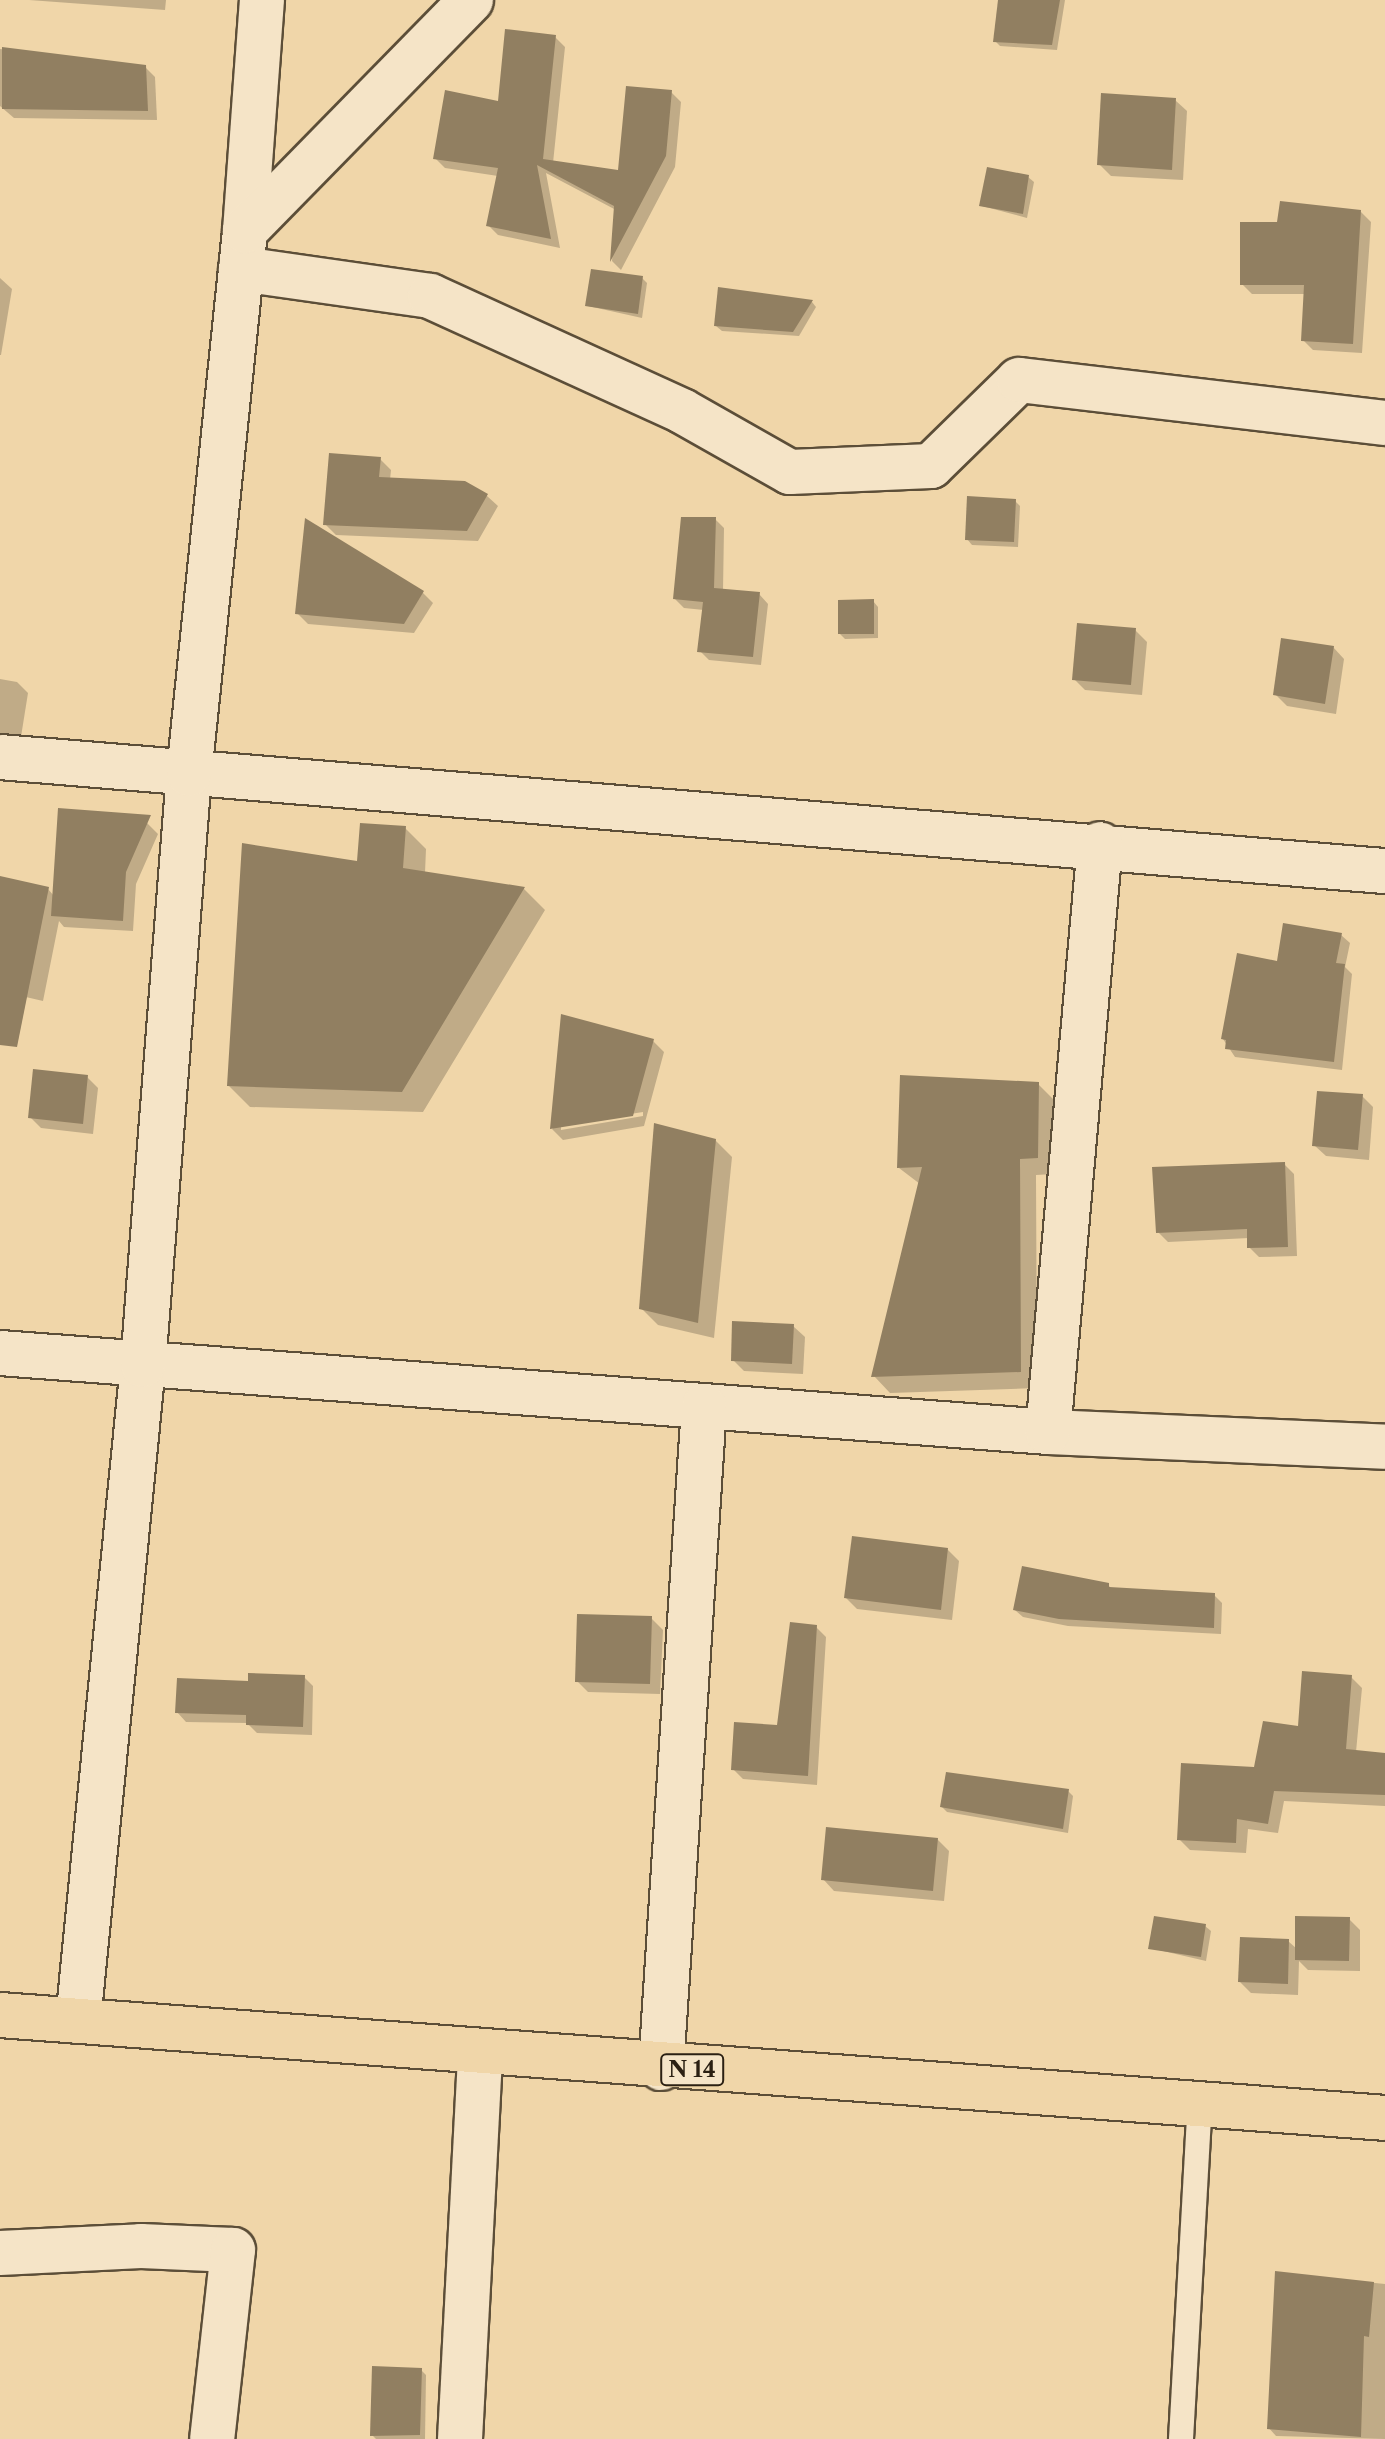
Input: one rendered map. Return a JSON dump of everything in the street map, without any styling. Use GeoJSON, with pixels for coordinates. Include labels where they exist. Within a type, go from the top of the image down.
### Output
{"type":"FeatureCollection","features":[{"type":"Feature","properties":{"kind":"main road","name":"N 14"},"geometry":{"type":"LineString","coordinates":[[0,2015],[480,2055],[1200,2100],[1385,2118]]}},
{"type":"Feature","properties":{"kind":"street"},"geometry":{"type":"LineString","coordinates":[[78,2021],[143,1365],[189,774],[243,250],[262,0]]}},
{"type":"Feature","properties":{"kind":"street"},"geometry":{"type":"LineString","coordinates":[[243,250],[471,0]]}},
{"type":"Feature","properties":{"kind":"street"},"geometry":{"type":"LineString","coordinates":[[243,250],[430,296],[682,411],[790,472],[931,466],[1019,380],[1385,423]]}},
{"type":"Feature","properties":{"kind":"street"},"geometry":{"type":"LineString","coordinates":[[0,757],[1100,844],[1385,871]]}},
{"type":"Feature","properties":{"kind":"street"},"geometry":{"type":"LineString","coordinates":[[1048,1432],[1100,844]]}},
{"type":"Feature","properties":{"kind":"street"},"geometry":{"type":"LineString","coordinates":[[0,1353],[1048,1432],[1385,1447]]}},
{"type":"Feature","properties":{"kind":"street"},"geometry":{"type":"LineString","coordinates":[[661,2068],[704,1406]]}},
{"type":"Feature","properties":{"kind":"street"},"geometry":{"type":"LineString","coordinates":[[460,2439],[480,2055]]}},
{"type":"Feature","properties":{"kind":"street"},"geometry":{"type":"LineString","coordinates":[[0,2253],[141,2246],[233,2250],[212,2439]]}},
{"type":"Feature","properties":{"kind":"lane"},"geometry":{"type":"LineString","coordinates":[[1181,2439],[1200,2100]]}},
{"type":"Feature","properties":{"kind":"building"},"geometry":{"type":"Polygon","coordinates":[[[998,0],[1060,0],[1052,45],[993,42],[998,0]]]}},
{"type":"Feature","properties":{"kind":"building"},"geometry":{"type":"Polygon","coordinates":[[[505,29],[556,35],[543,159],[618,170],[626,86],[672,90],[666,156],[610,262],[614,206],[537,165],[551,239],[486,226],[498,168],[433,159],[445,90],[498,101],[505,29]]]}},
{"type":"Feature","properties":{"kind":"building"},"geometry":{"type":"Polygon","coordinates":[[[2,47],[146,65],[148,111],[2,109],[2,47]]]}},
{"type":"Feature","properties":{"kind":"building"},"geometry":{"type":"Polygon","coordinates":[[[1101,93],[1176,98],[1172,170],[1097,165],[1101,93]]]}},
{"type":"Feature","properties":{"kind":"building"},"geometry":{"type":"Polygon","coordinates":[[[987,167],[1029,175],[1023,214],[979,206],[987,167]]]}},
{"type":"Feature","properties":{"kind":"building"},"geometry":{"type":"Polygon","coordinates":[[[1280,201],[1361,210],[1353,344],[1301,341],[1304,285],[1240,285],[1240,222],[1277,222],[1280,201]]]}},
{"type":"Feature","properties":{"kind":"building"},"geometry":{"type":"Polygon","coordinates":[[[591,269],[643,276],[638,314],[585,306],[591,269]]]}},
{"type":"Feature","properties":{"kind":"building"},"geometry":{"type":"Polygon","coordinates":[[[718,287],[813,300],[793,332],[714,326],[718,287]]]}},
{"type":"Feature","properties":{"kind":"building"},"geometry":{"type":"Polygon","coordinates":[[[329,453],[381,457],[379,477],[465,481],[488,494],[467,531],[323,525],[329,453]]]}},
{"type":"Feature","properties":{"kind":"building"},"geometry":{"type":"Polygon","coordinates":[[[967,496],[1016,499],[1014,542],[965,540],[967,496]]]}},
{"type":"Feature","properties":{"kind":"building"},"geometry":{"type":"Polygon","coordinates":[[[681,517],[716,517],[714,588],[760,592],[753,657],[697,652],[703,602],[673,599],[681,517]]]}},
{"type":"Feature","properties":{"kind":"building"},"geometry":{"type":"Polygon","coordinates":[[[305,518],[424,591],[404,624],[295,614],[305,518]]]}},
{"type":"Feature","properties":{"kind":"building"},"geometry":{"type":"Polygon","coordinates":[[[874,599],[874,634],[838,634],[838,600],[874,599]]]}},
{"type":"Feature","properties":{"kind":"building"},"geometry":{"type":"Polygon","coordinates":[[[1077,623],[1136,628],[1131,685],[1072,680],[1077,623]]]}},
{"type":"Feature","properties":{"kind":"building"},"geometry":{"type":"Polygon","coordinates":[[[1281,638],[1334,646],[1325,704],[1273,695],[1281,638]]]}},
{"type":"Feature","properties":{"kind":"building"},"geometry":{"type":"Polygon","coordinates":[[[58,808],[151,815],[126,872],[123,921],[51,916],[58,808]]]}},
{"type":"Feature","properties":{"kind":"building"},"geometry":{"type":"Polygon","coordinates":[[[360,823],[406,826],[403,868],[525,887],[402,1092],[227,1086],[242,843],[357,861],[360,823]]]}},
{"type":"Feature","properties":{"kind":"building"},"geometry":{"type":"Polygon","coordinates":[[[0,876],[49,887],[17,1047],[0,1045],[0,876]]]}},
{"type":"Feature","properties":{"kind":"building"},"geometry":{"type":"Polygon","coordinates":[[[1283,923],[1342,933],[1336,963],[1345,964],[1334,1062],[1225,1049],[1226,1040],[1221,1039],[1237,953],[1277,961],[1283,923]]]}},
{"type":"Feature","properties":{"kind":"building"},"geometry":{"type":"Polygon","coordinates":[[[561,1014],[654,1039],[633,1116],[550,1129],[561,1014]]]}},
{"type":"Feature","properties":{"kind":"building"},"geometry":{"type":"Polygon","coordinates":[[[33,1069],[88,1075],[83,1124],[28,1118],[33,1069]]]}},
{"type":"Feature","properties":{"kind":"building"},"geometry":{"type":"Polygon","coordinates":[[[900,1075],[1039,1082],[1038,1158],[1020,1159],[1021,1372],[871,1377],[922,1167],[897,1168],[900,1075]]]}},
{"type":"Feature","properties":{"kind":"building"},"geometry":{"type":"Polygon","coordinates":[[[1317,1091],[1363,1094],[1358,1150],[1312,1146],[1317,1091]]]}},
{"type":"Feature","properties":{"kind":"building"},"geometry":{"type":"Polygon","coordinates":[[[654,1123],[716,1139],[698,1323],[639,1309],[654,1123]]]}},
{"type":"Feature","properties":{"kind":"building"},"geometry":{"type":"Polygon","coordinates":[[[1285,1162],[1288,1247],[1247,1248],[1247,1229],[1156,1233],[1152,1167],[1285,1162]]]}},
{"type":"Feature","properties":{"kind":"building"},"geometry":{"type":"Polygon","coordinates":[[[732,1321],[794,1324],[792,1364],[731,1361],[732,1321]]]}},
{"type":"Feature","properties":{"kind":"building"},"geometry":{"type":"Polygon","coordinates":[[[852,1536],[948,1548],[941,1610],[844,1598],[852,1536]]]}},
{"type":"Feature","properties":{"kind":"building"},"geometry":{"type":"Polygon","coordinates":[[[1022,1566],[1109,1583],[1109,1587],[1215,1593],[1214,1628],[1059,1619],[1013,1610],[1022,1566]]]}},
{"type":"Feature","properties":{"kind":"building"},"geometry":{"type":"Polygon","coordinates":[[[577,1614],[652,1616],[650,1684],[575,1682],[577,1614]]]}},
{"type":"Feature","properties":{"kind":"building"},"geometry":{"type":"Polygon","coordinates":[[[790,1622],[817,1625],[808,1776],[731,1770],[734,1722],[777,1725],[790,1622]]]}},
{"type":"Feature","properties":{"kind":"building"},"geometry":{"type":"Polygon","coordinates":[[[1302,1671],[1352,1675],[1346,1749],[1385,1753],[1385,1795],[1274,1791],[1268,1824],[1237,1819],[1236,1843],[1177,1840],[1181,1763],[1254,1767],[1263,1721],[1298,1726],[1302,1671]]]}},
{"type":"Feature","properties":{"kind":"building"},"geometry":{"type":"Polygon","coordinates":[[[248,1673],[305,1675],[303,1727],[246,1725],[246,1715],[175,1713],[177,1678],[248,1681],[248,1673]]]}},
{"type":"Feature","properties":{"kind":"building"},"geometry":{"type":"Polygon","coordinates":[[[946,1772],[1069,1789],[1063,1829],[940,1807],[946,1772]]]}},
{"type":"Feature","properties":{"kind":"building"},"geometry":{"type":"Polygon","coordinates":[[[826,1827],[938,1838],[933,1891],[821,1880],[826,1827]]]}},
{"type":"Feature","properties":{"kind":"building"},"geometry":{"type":"Polygon","coordinates":[[[1154,1916],[1206,1924],[1201,1957],[1148,1949],[1154,1916]]]}},
{"type":"Feature","properties":{"kind":"building"},"geometry":{"type":"Polygon","coordinates":[[[1295,1916],[1350,1917],[1349,1961],[1295,1960],[1295,1916]]]}},
{"type":"Feature","properties":{"kind":"building"},"geometry":{"type":"Polygon","coordinates":[[[1240,1937],[1289,1939],[1288,1984],[1238,1982],[1240,1937]]]}},
{"type":"Feature","properties":{"kind":"building"},"geometry":{"type":"Polygon","coordinates":[[[1275,2271],[1374,2282],[1369,2337],[1364,2336],[1361,2437],[1267,2429],[1275,2271]]]}},
{"type":"Feature","properties":{"kind":"building"},"geometry":{"type":"Polygon","coordinates":[[[372,2366],[422,2368],[420,2435],[370,2436],[372,2366]]]}}]}
